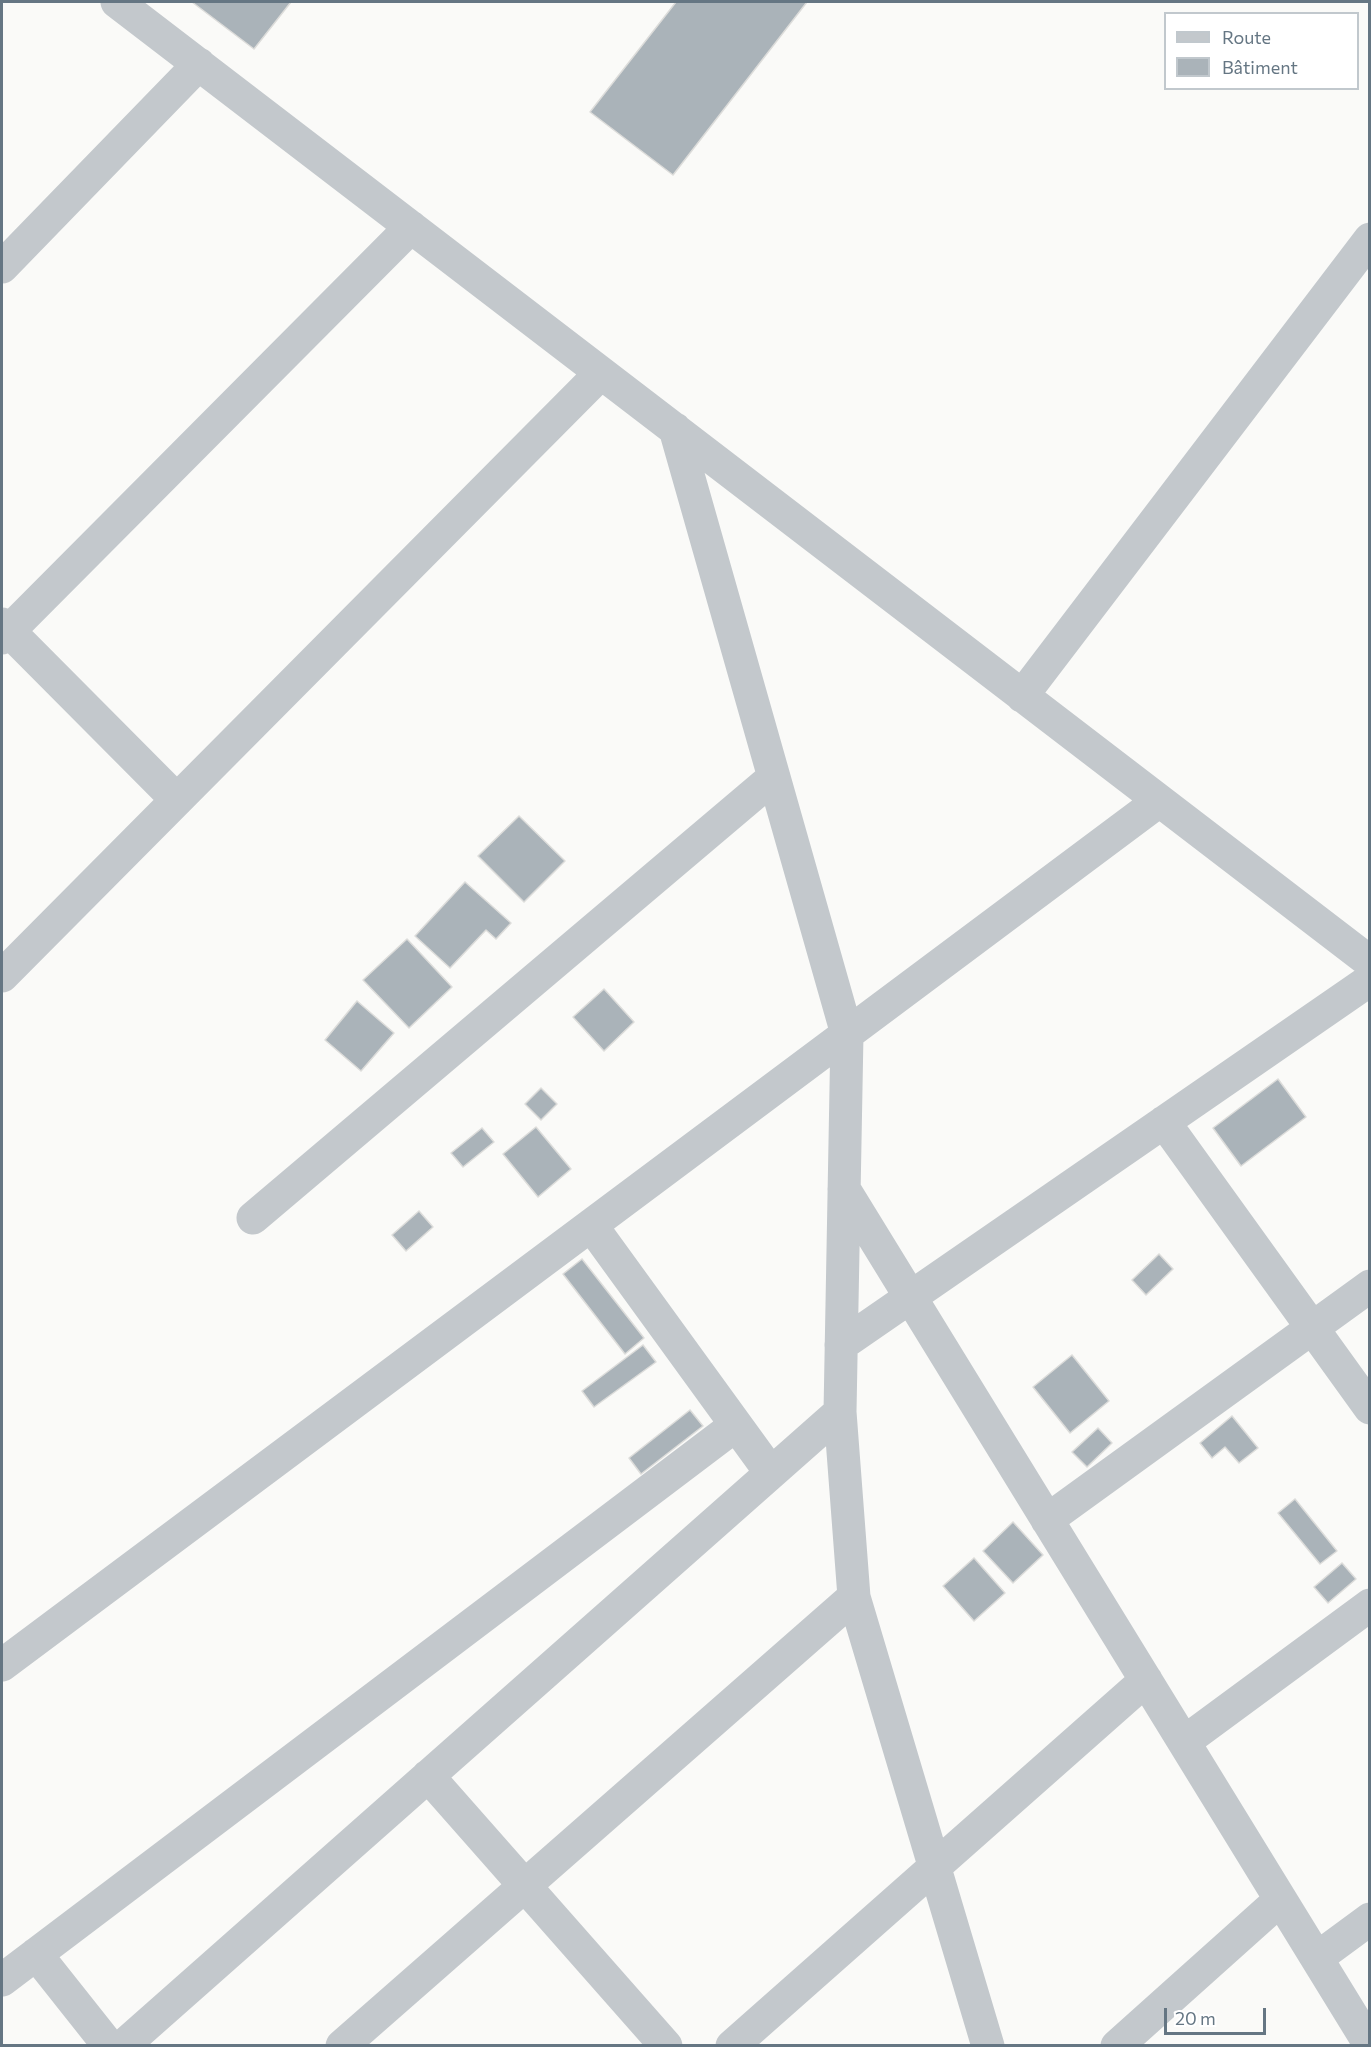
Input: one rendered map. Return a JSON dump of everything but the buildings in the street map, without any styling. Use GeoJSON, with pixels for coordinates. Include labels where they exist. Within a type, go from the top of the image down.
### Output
{"type":"FeatureCollection","features":[{"type":"Feature","properties":{"kind":"street"},"geometry":{"type":"LineString","coordinates":[[121,3],[1370,962]]}},
{"type":"Feature","properties":{"kind":"street"},"geometry":{"type":"LineString","coordinates":[[2,267],[199,64]]}},
{"type":"Feature","properties":{"kind":"street"},"geometry":{"type":"LineString","coordinates":[[177,800],[4,631],[411,227]]}},
{"type":"Feature","properties":{"kind":"street"},"geometry":{"type":"LineString","coordinates":[[1022,696],[1370,239]]}},
{"type":"Feature","properties":{"kind":"street"},"geometry":{"type":"LineString","coordinates":[[2,976],[601,373]]}},
{"type":"Feature","properties":{"kind":"street"},"geometry":{"type":"LineString","coordinates":[[675,429],[847,1034],[840,1412],[854,1597],[988,2046]]}},
{"type":"Feature","properties":{"kind":"street"},"geometry":{"type":"LineString","coordinates":[[253,1218],[774,777]]}},
{"type":"Feature","properties":{"kind":"street"},"geometry":{"type":"LineString","coordinates":[[2,1665],[1159,801]]}},
{"type":"Feature","properties":{"kind":"street"},"geometry":{"type":"LineString","coordinates":[[841,1345],[1370,980]]}},
{"type":"Feature","properties":{"kind":"street"},"geometry":{"type":"LineString","coordinates":[[1164,1122],[1370,1408]]}},
{"type":"Feature","properties":{"kind":"street"},"geometry":{"type":"LineString","coordinates":[[844,1189],[1370,2045]]}},
{"type":"Feature","properties":{"kind":"street"},"geometry":{"type":"LineString","coordinates":[[591,1225],[771,1473]]}},
{"type":"Feature","properties":{"kind":"street"},"geometry":{"type":"LineString","coordinates":[[1047,1520],[1370,1286]]}},
{"type":"Feature","properties":{"kind":"street"},"geometry":{"type":"LineString","coordinates":[[123,2046],[840,1412]]}},
{"type":"Feature","properties":{"kind":"street"},"geometry":{"type":"LineString","coordinates":[[2,1980],[736,1425]]}},
{"type":"Feature","properties":{"kind":"street"},"geometry":{"type":"LineString","coordinates":[[342,2046],[854,1597]]}},
{"type":"Feature","properties":{"kind":"street"},"geometry":{"type":"LineString","coordinates":[[1184,1742],[1370,1605]]}},
{"type":"Feature","properties":{"kind":"street"},"geometry":{"type":"LineString","coordinates":[[732,2046],[1146,1680]]}},
{"type":"Feature","properties":{"kind":"street"},"geometry":{"type":"LineString","coordinates":[[428,1776],[666,2046]]}},
{"type":"Feature","properties":{"kind":"street"},"geometry":{"type":"LineString","coordinates":[[1117,2046],[1280,1900]]}},
{"type":"Feature","properties":{"kind":"street"},"geometry":{"type":"LineString","coordinates":[[1317,1958],[1370,1919]]}},
{"type":"Feature","properties":{"kind":"street"},"geometry":{"type":"LineString","coordinates":[[36,1954],[109,2046]]}}]}
